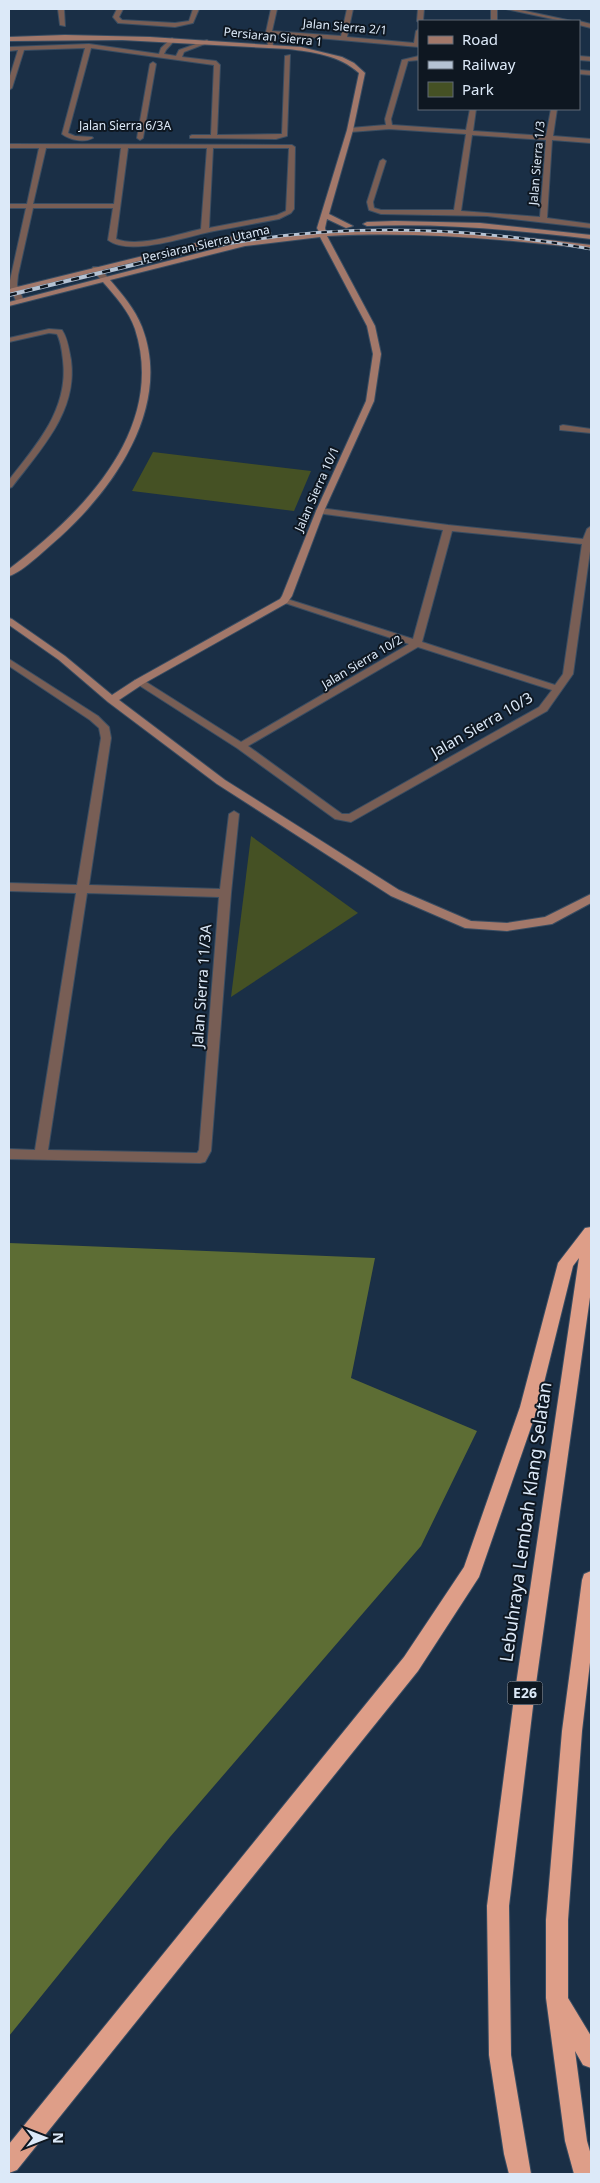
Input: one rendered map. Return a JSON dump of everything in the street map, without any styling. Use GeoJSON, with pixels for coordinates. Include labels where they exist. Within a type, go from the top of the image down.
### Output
{"type":"FeatureCollection","features":[{"type":"Feature","properties":{"kind":"highway"},"geometry":{"type":"LineString","coordinates":[[9,2162],[411,1664],[472,1571],[529,1407],[566,1263],[591,1234]]}},
{"type":"Feature","properties":{"kind":"highway","name":"Lebuhraya Lembah Klang Selatan"},"geometry":{"type":"LineString","coordinates":[[516,2167],[500,2055],[498,1906],[524,1698],[591,1234]]}},
{"type":"Feature","properties":{"kind":"highway"},"geometry":{"type":"LineString","coordinates":[[585,2174],[576,2141],[557,1998],[558,1920],[572,1731],[591,1580]]}},
{"type":"Feature","properties":{"kind":"highway"},"geometry":{"type":"LineString","coordinates":[[557,1998],[591,2057]]}},
{"type":"Feature","properties":{"kind":"street"},"geometry":{"type":"LineString","coordinates":[[61,9],[63,25]]}},
{"type":"Feature","properties":{"kind":"street"},"geometry":{"type":"LineString","coordinates":[[120,9],[116,18],[120,22],[181,25],[191,22],[196,9]]}},
{"type":"Feature","properties":{"kind":"street"},"geometry":{"type":"LineString","coordinates":[[270,46],[269,32],[274,9]]}},
{"type":"Feature","properties":{"kind":"street"},"geometry":{"type":"LineString","coordinates":[[344,38],[350,9]]}},
{"type":"Feature","properties":{"kind":"street"},"geometry":{"type":"LineString","coordinates":[[509,9],[563,20]]}},
{"type":"Feature","properties":{"kind":"street","name":"Jalan Sierra 2/1"},"geometry":{"type":"LineString","coordinates":[[269,32],[418,45]]}},
{"type":"Feature","properties":{"kind":"street","name":"Persiaran Sierra 1"},"geometry":{"type":"LineString","coordinates":[[9,39],[70,37],[172,40],[270,46],[322,53],[354,65],[362,73],[361,85],[322,231]]}},
{"type":"Feature","properties":{"kind":"street"},"geometry":{"type":"LineString","coordinates":[[161,56],[163,49],[172,40]]}},
{"type":"Feature","properties":{"kind":"street"},"geometry":{"type":"LineString","coordinates":[[178,58],[181,51],[207,42]]}},
{"type":"Feature","properties":{"kind":"street"},"geometry":{"type":"LineString","coordinates":[[9,49],[89,46],[211,62],[217,66],[214,137]]}},
{"type":"Feature","properties":{"kind":"street","name":"Jalan Sierra 6/3A"},"geometry":{"type":"LineString","coordinates":[[89,46],[65,134],[74,138],[102,138]]}},
{"type":"Feature","properties":{"kind":"street"},"geometry":{"type":"LineString","coordinates":[[9,88],[22,48]]}},
{"type":"Feature","properties":{"kind":"street","name":"Jalan Sierra 6/3A"},"geometry":{"type":"LineString","coordinates":[[186,137],[276,137],[285,135],[288,56]]}},
{"type":"Feature","properties":{"kind":"street"},"geometry":{"type":"LineString","coordinates":[[389,127],[388,119],[405,60],[418,58]]}},
{"type":"Feature","properties":{"kind":"street"},"geometry":{"type":"LineString","coordinates":[[140,138],[153,64]]}},
{"type":"Feature","properties":{"kind":"street"},"geometry":{"type":"LineString","coordinates":[[457,212],[473,110]]}},
{"type":"Feature","properties":{"kind":"street","name":"Jalan Sierra 1/3"},"geometry":{"type":"LineString","coordinates":[[543,218],[549,138],[554,110]]}},
{"type":"Feature","properties":{"kind":"street"},"geometry":{"type":"LineString","coordinates":[[351,123],[379,124],[389,127]]}},
{"type":"Feature","properties":{"kind":"street"},"geometry":{"type":"LineString","coordinates":[[350,130],[389,127],[591,141]]}},
{"type":"Feature","properties":{"kind":"street","name":"Jalan Sierra 6/3A"},"geometry":{"type":"LineString","coordinates":[[130,138],[149,138]]}},
{"type":"Feature","properties":{"kind":"street"},"geometry":{"type":"LineString","coordinates":[[9,146],[125,146],[210,146],[287,146],[293,149],[291,209],[279,218],[205,230],[163,240],[115,243],[112,240],[125,146]]}},
{"type":"Feature","properties":{"kind":"street"},"geometry":{"type":"LineString","coordinates":[[20,301],[12,290],[14,275],[43,146]]}},
{"type":"Feature","properties":{"kind":"street"},"geometry":{"type":"LineString","coordinates":[[205,230],[210,146]]}},
{"type":"Feature","properties":{"kind":"street"},"geometry":{"type":"LineString","coordinates":[[383,161],[370,202],[372,209],[381,212],[457,212],[543,218],[591,226]]}},
{"type":"Feature","properties":{"kind":"street"},"geometry":{"type":"LineString","coordinates":[[9,206],[117,206]]}},
{"type":"Feature","properties":{"kind":"street"},"geometry":{"type":"LineString","coordinates":[[326,214],[332,219],[349,226]]}},
{"type":"Feature","properties":{"kind":"street","name":"Persiaran Sierra Utama"},"geometry":{"type":"LineString","coordinates":[[9,304],[248,244],[349,226],[404,222],[458,223],[591,237]]}},
{"type":"Feature","properties":{"kind":"street","name":"Persiaran Sierra Utama"},"geometry":{"type":"LineString","coordinates":[[12,290],[231,237],[322,231],[452,233],[591,247]]}},
{"type":"Feature","properties":{"kind":"street","name":"Jalan Sierra 10/1"},"geometry":{"type":"LineString","coordinates":[[284,601],[320,511],[370,402],[377,354],[371,326],[325,242],[322,231]]}},
{"type":"Feature","properties":{"kind":"street"},"geometry":{"type":"LineString","coordinates":[[333,254],[332,248],[343,238],[376,232]]}},
{"type":"Feature","properties":{"kind":"street"},"geometry":{"type":"LineString","coordinates":[[9,573],[63,530],[77,515],[105,482],[138,427],[148,368],[140,330],[130,310],[96,269]]}},
{"type":"Feature","properties":{"kind":"street"},"geometry":{"type":"LineString","coordinates":[[9,340],[49,331],[59,332],[68,362],[67,396],[58,421],[9,485]]}},
{"type":"Feature","properties":{"kind":"street"},"geometry":{"type":"LineString","coordinates":[[563,428],[591,431]]}},
{"type":"Feature","properties":{"kind":"street"},"geometry":{"type":"LineString","coordinates":[[320,511],[448,528],[587,542]]}},
{"type":"Feature","properties":{"kind":"street","name":"Jalan Sierra 10/2"},"geometry":{"type":"LineString","coordinates":[[241,746],[417,644],[448,528]]}},
{"type":"Feature","properties":{"kind":"street","name":"Jalan Sierra 10/3"},"geometry":{"type":"LineString","coordinates":[[241,746],[339,817],[351,818],[543,709],[568,674],[587,542],[591,529]]}},
{"type":"Feature","properties":{"kind":"street"},"geometry":{"type":"LineString","coordinates":[[112,700],[140,682],[284,601],[559,689]]}},
{"type":"Feature","properties":{"kind":"street"},"geometry":{"type":"LineString","coordinates":[[9,621],[62,658],[112,700],[221,782],[395,893],[435,912],[469,925],[507,928],[548,921],[591,898]]}},
{"type":"Feature","properties":{"kind":"street"},"geometry":{"type":"LineString","coordinates":[[9,662],[94,718],[104,727],[106,738],[41,1154],[9,1154]]}},
{"type":"Feature","properties":{"kind":"street"},"geometry":{"type":"LineString","coordinates":[[140,682],[241,746]]}},
{"type":"Feature","properties":{"kind":"street","name":"Jalan Sierra 11/3A"},"geometry":{"type":"LineString","coordinates":[[41,1154],[200,1158],[205,1151],[225,893],[234,814]]}},
{"type":"Feature","properties":{"kind":"street"},"geometry":{"type":"LineString","coordinates":[[9,887],[225,893]]}},
{"type":"Feature","properties":{"kind":"green space"},"geometry":{"type":"Polygon","coordinates":[[[153,452],[311,471],[294,511],[132,491],[153,452]]]}},
{"type":"Feature","properties":{"kind":"green space"},"geometry":{"type":"Polygon","coordinates":[[[251,836],[358,913],[231,997],[251,836]]]}},
{"type":"Feature","properties":{"kind":"green space"},"geometry":{"type":"Polygon","coordinates":[[[9,1243],[375,1258],[351,1378],[477,1431],[421,1546],[170,1837],[9,2036],[9,1243]]]}},
{"type":"Feature","properties":{"kind":"railway"},"geometry":{"type":"LineString","coordinates":[[180,253],[231,243],[283,236],[386,230],[488,235],[591,249]]}},
{"type":"Feature","properties":{"kind":"railway"},"geometry":{"type":"LineString","coordinates":[[9,295],[186,252]]}}]}
